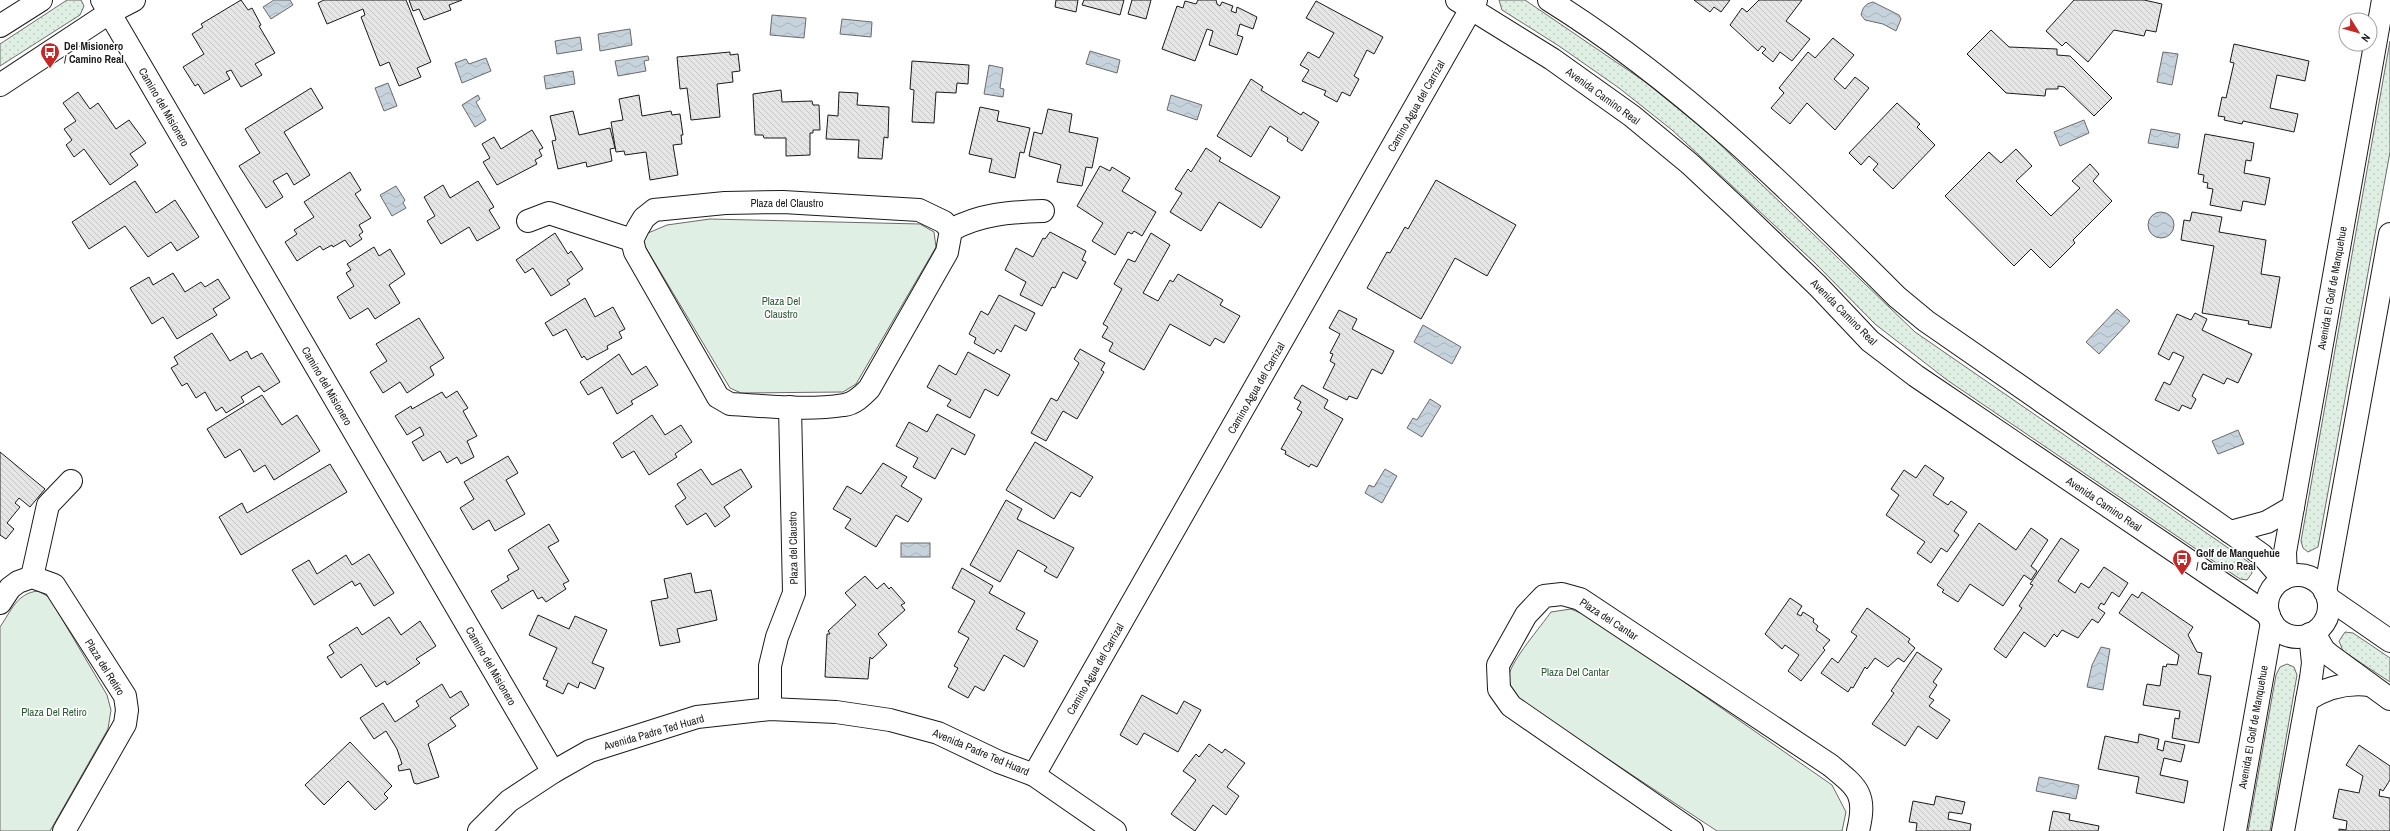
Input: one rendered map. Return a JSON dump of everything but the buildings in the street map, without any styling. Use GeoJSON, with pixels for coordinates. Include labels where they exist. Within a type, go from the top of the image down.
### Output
{"type":"FeatureCollection","features":[{"type":"Feature","properties":{"kind":"street"},"geometry":{"type":"LineString","coordinates":[[0,26],[41,0]]}},
{"type":"Feature","properties":{"kind":"street"},"geometry":{"type":"LineString","coordinates":[[0,85],[106,7],[134,0]]}},
{"type":"Feature","properties":{"kind":"street"},"geometry":{"type":"LineString","coordinates":[[1549,0],[1581,20],[1658,76],[1725,131],[1897,297],[1926,321],[2230,532],[2262,556],[2285,578]]}},
{"type":"Feature","properties":{"kind":"street","name":"Avenida El Golf de Manquehue"},"geometry":{"type":"LineString","coordinates":[[2285,578],[2285,552],[2383,0]]}},
{"type":"Feature","properties":{"kind":"street","name":"Avenida Camino Real"},"geometry":{"type":"LineString","coordinates":[[1469,3],[1552,59],[1632,116],[1690,164],[1818,286],[1870,341],[1916,376],[2270,619]]}},
{"type":"Feature","properties":{"kind":"street","name":"Camino Agua del Carrizal"},"geometry":{"type":"LineString","coordinates":[[1034,775],[1469,3]]}},
{"type":"Feature","properties":{"kind":"street","name":"Camino del Misionero"},"geometry":{"type":"LineString","coordinates":[[106,7],[553,772]]}},
{"type":"Feature","properties":{"kind":"street","name":"Plaza del Claustro"},"geometry":{"type":"LineString","coordinates":[[632,240],[644,218],[654,210],[725,203],[783,202],[854,204],[919,210],[944,222],[950,230]]}},
{"type":"Feature","properties":{"kind":"street"},"geometry":{"type":"LineString","coordinates":[[528,221],[549,212],[632,240],[635,252],[718,397],[730,404],[790,407],[844,405],[861,397],[869,389],[948,252],[950,230],[966,222],[1003,212],[1043,211]]}},
{"type":"Feature","properties":{"kind":"street"},"geometry":{"type":"LineString","coordinates":[[2390,234],[2327,595],[2327,615],[2322,625],[2312,633],[2292,636],[2280,632],[2270,619],[2268,604],[2271,592],[2285,578],[2299,575],[2312,578],[2327,595],[2390,642]]}},
{"type":"Feature","properties":{"kind":"street","name":"Plaza del Claustro"},"geometry":{"type":"LineString","coordinates":[[770,709],[770,666],[777,637],[794,593],[790,407]]}},
{"type":"Feature","properties":{"kind":"street"},"geometry":{"type":"LineString","coordinates":[[0,603],[10,588],[18,582],[32,577],[48,505],[71,481]]}},
{"type":"Feature","properties":{"kind":"street"},"geometry":{"type":"LineString","coordinates":[[2230,532],[2267,522],[2293,507]]}},
{"type":"Feature","properties":{"kind":"street","name":"Plaza del Retiro"},"geometry":{"type":"LineString","coordinates":[[32,577],[54,585],[125,696],[127,710],[125,724],[64,831]]}},
{"type":"Feature","properties":{"kind":"street","name":"Plaza del Cantar"},"geometry":{"type":"LineString","coordinates":[[1689,830],[1511,706],[1499,689],[1498,665],[1526,615],[1544,596],[1562,594],[1580,600],[1830,765],[1851,783],[1862,799],[1862,814],[1858,831]]}},
{"type":"Feature","properties":{"kind":"street","name":"Avenida El Golf de Manquehue"},"geometry":{"type":"LineString","coordinates":[[2235,831],[2270,619]]}},
{"type":"Feature","properties":{"kind":"street"},"geometry":{"type":"LineString","coordinates":[[2312,633],[2324,650],[2390,699]]}},
{"type":"Feature","properties":{"kind":"street"},"geometry":{"type":"LineString","coordinates":[[2283,831],[2313,663],[2312,633]]}},
{"type":"Feature","properties":{"kind":"street"},"geometry":{"type":"LineString","coordinates":[[2307,700],[2337,686],[2348,684],[2370,685]]}},
{"type":"Feature","properties":{"kind":"street","name":"Avenida Padre Ted Huard"},"geometry":{"type":"LineString","coordinates":[[479,831],[510,801],[553,772],[590,751],[697,717],[770,709],[836,712],[890,720],[938,733],[999,762],[1034,775],[1115,831]]}},
{"type":"Feature","properties":{"kind":"green space"},"geometry":{"type":"Polygon","coordinates":[[[67,0],[81,0],[84,6],[80,15],[0,66],[0,44],[67,0]]]}},
{"type":"Feature","properties":{"kind":"green space"},"geometry":{"type":"Polygon","coordinates":[[[1499,0],[1525,0],[1644,81],[1707,132],[1915,332],[2250,563],[2252,573],[2247,580],[2240,579],[1947,380],[1875,324],[1815,263],[1672,130],[1619,88],[1559,46],[1502,10],[1499,0]]]}},
{"type":"Feature","properties":{"kind":"green space"},"geometry":{"type":"Polygon","coordinates":[[[2390,41],[2390,152],[2318,547],[2308,552],[2303,548],[2301,541],[2390,41]]]}},
{"type":"Feature","properties":{"kind":"green space","name":"Plaza Del Claustro"},"geometry":{"type":"Polygon","coordinates":[[[710,219],[920,224],[934,232],[936,247],[856,384],[843,392],[741,393],[730,388],[643,243],[648,233],[667,225],[710,219]]]}},
{"type":"Feature","properties":{"kind":"green space","name":"Plaza Del Retiro"},"geometry":{"type":"Polygon","coordinates":[[[38,591],[49,597],[107,695],[111,710],[108,729],[50,831],[0,831],[0,627],[11,609],[20,599],[31,592],[38,591]]]}},
{"type":"Feature","properties":{"kind":"green space","name":"Plaza Del Cantar"},"geometry":{"type":"Polygon","coordinates":[[[1571,609],[1592,618],[1832,785],[1846,812],[1842,831],[1717,831],[1520,701],[1509,680],[1511,670],[1515,662],[1551,612],[1571,609]]]}},
{"type":"Feature","properties":{"kind":"green space"},"geometry":{"type":"Polygon","coordinates":[[[2345,632],[2353,633],[2390,658],[2390,682],[2343,651],[2339,641],[2345,632]]]}},
{"type":"Feature","properties":{"kind":"green space"},"geometry":{"type":"Polygon","coordinates":[[[2287,664],[2294,667],[2297,675],[2270,831],[2248,831],[2276,675],[2280,667],[2287,664]]]}},
{"type":"Feature","properties":{"kind":"water"},"geometry":{"type":"Polygon","coordinates":[[[274,0],[290,0],[293,5],[271,19],[263,7],[274,0]]]}},
{"type":"Feature","properties":{"kind":"water"},"geometry":{"type":"Polygon","coordinates":[[[1873,2],[1899,15],[1901,19],[1896,31],[1883,24],[1865,20],[1861,15],[1865,6],[1873,2]]]}},
{"type":"Feature","properties":{"kind":"water"},"geometry":{"type":"Polygon","coordinates":[[[772,15],[806,18],[804,38],[770,35],[772,15]]]}},
{"type":"Feature","properties":{"kind":"water"},"geometry":{"type":"Polygon","coordinates":[[[842,19],[872,22],[871,37],[840,34],[842,19]]]}},
{"type":"Feature","properties":{"kind":"water"},"geometry":{"type":"Polygon","coordinates":[[[630,29],[632,45],[600,51],[598,34],[630,29]]]}},
{"type":"Feature","properties":{"kind":"water"},"geometry":{"type":"Polygon","coordinates":[[[580,37],[582,50],[557,54],[555,41],[580,37]]]}},
{"type":"Feature","properties":{"kind":"water"},"geometry":{"type":"Polygon","coordinates":[[[1090,51],[1120,60],[1117,73],[1086,64],[1090,51]]]}},
{"type":"Feature","properties":{"kind":"water"},"geometry":{"type":"Polygon","coordinates":[[[2163,52],[2178,54],[2172,85],[2157,82],[2163,52]]]}},
{"type":"Feature","properties":{"kind":"water"},"geometry":{"type":"Polygon","coordinates":[[[648,56],[649,60],[644,61],[646,71],[618,76],[615,61],[648,56]]]}},
{"type":"Feature","properties":{"kind":"water"},"geometry":{"type":"Polygon","coordinates":[[[486,58],[491,71],[462,83],[455,63],[466,59],[469,64],[486,58]]]}},
{"type":"Feature","properties":{"kind":"water"},"geometry":{"type":"Polygon","coordinates":[[[989,65],[1003,68],[1000,88],[1004,89],[1003,97],[984,94],[989,65]]]}},
{"type":"Feature","properties":{"kind":"water"},"geometry":{"type":"Polygon","coordinates":[[[573,71],[575,84],[546,89],[544,76],[573,71]]]}},
{"type":"Feature","properties":{"kind":"water"},"geometry":{"type":"Polygon","coordinates":[[[388,83],[397,106],[384,111],[375,88],[388,83]]]}},
{"type":"Feature","properties":{"kind":"water"},"geometry":{"type":"Polygon","coordinates":[[[478,95],[480,99],[476,102],[486,120],[475,127],[462,105],[478,95]]]}},
{"type":"Feature","properties":{"kind":"water"},"geometry":{"type":"Polygon","coordinates":[[[1171,95],[1202,105],[1197,120],[1167,110],[1171,95]]]}},
{"type":"Feature","properties":{"kind":"water"},"geometry":{"type":"Polygon","coordinates":[[[2084,120],[2089,133],[2060,146],[2054,132],[2084,120]]]}},
{"type":"Feature","properties":{"kind":"water"},"geometry":{"type":"Polygon","coordinates":[[[2151,129],[2180,134],[2178,148],[2148,143],[2151,129]]]}},
{"type":"Feature","properties":{"kind":"water"},"geometry":{"type":"Polygon","coordinates":[[[396,186],[405,200],[403,203],[406,208],[392,216],[380,195],[396,186]]]}},
{"type":"Feature","properties":{"kind":"water"},"geometry":{"type":"Polygon","coordinates":[[[2161,212],[2170,216],[2174,225],[2170,234],[2161,238],[2152,234],[2148,225],[2152,216],[2161,212]]]}},
{"type":"Feature","properties":{"kind":"water"},"geometry":{"type":"Polygon","coordinates":[[[2117,309],[2130,321],[2099,354],[2086,342],[2117,309]]]}},
{"type":"Feature","properties":{"kind":"water"},"geometry":{"type":"Polygon","coordinates":[[[1423,325],[1461,347],[1452,364],[1414,342],[1423,325]]]}},
{"type":"Feature","properties":{"kind":"water"},"geometry":{"type":"Polygon","coordinates":[[[1430,399],[1441,406],[1422,437],[1407,428],[1413,418],[1417,420],[1430,399]]]}},
{"type":"Feature","properties":{"kind":"water"},"geometry":{"type":"Polygon","coordinates":[[[2238,430],[2244,444],[2218,454],[2212,441],[2238,430]]]}},
{"type":"Feature","properties":{"kind":"water"},"geometry":{"type":"Polygon","coordinates":[[[1385,469],[1397,476],[1382,503],[1365,493],[1369,485],[1374,487],[1385,469]]]}},
{"type":"Feature","properties":{"kind":"water"},"geometry":{"type":"Polygon","coordinates":[[[901,543],[930,543],[930,557],[901,557],[901,543]]]}},
{"type":"Feature","properties":{"kind":"water"},"geometry":{"type":"Polygon","coordinates":[[[2101,647],[2110,649],[2103,690],[2087,687],[2092,665],[2101,647]]]}},
{"type":"Feature","properties":{"kind":"water"},"geometry":{"type":"Polygon","coordinates":[[[2039,777],[2079,785],[2076,799],[2036,791],[2039,777]]]}},
{"type":"Feature","properties":{"kind":"place","name":"Del Misionero / Camino Real"},"geometry":{"type":"Point","coordinates":[50,69]}},
{"type":"Feature","properties":{"kind":"place","name":"Golf de Manquehue / Camino Real"},"geometry":{"type":"Point","coordinates":[2182,576]}}]}
